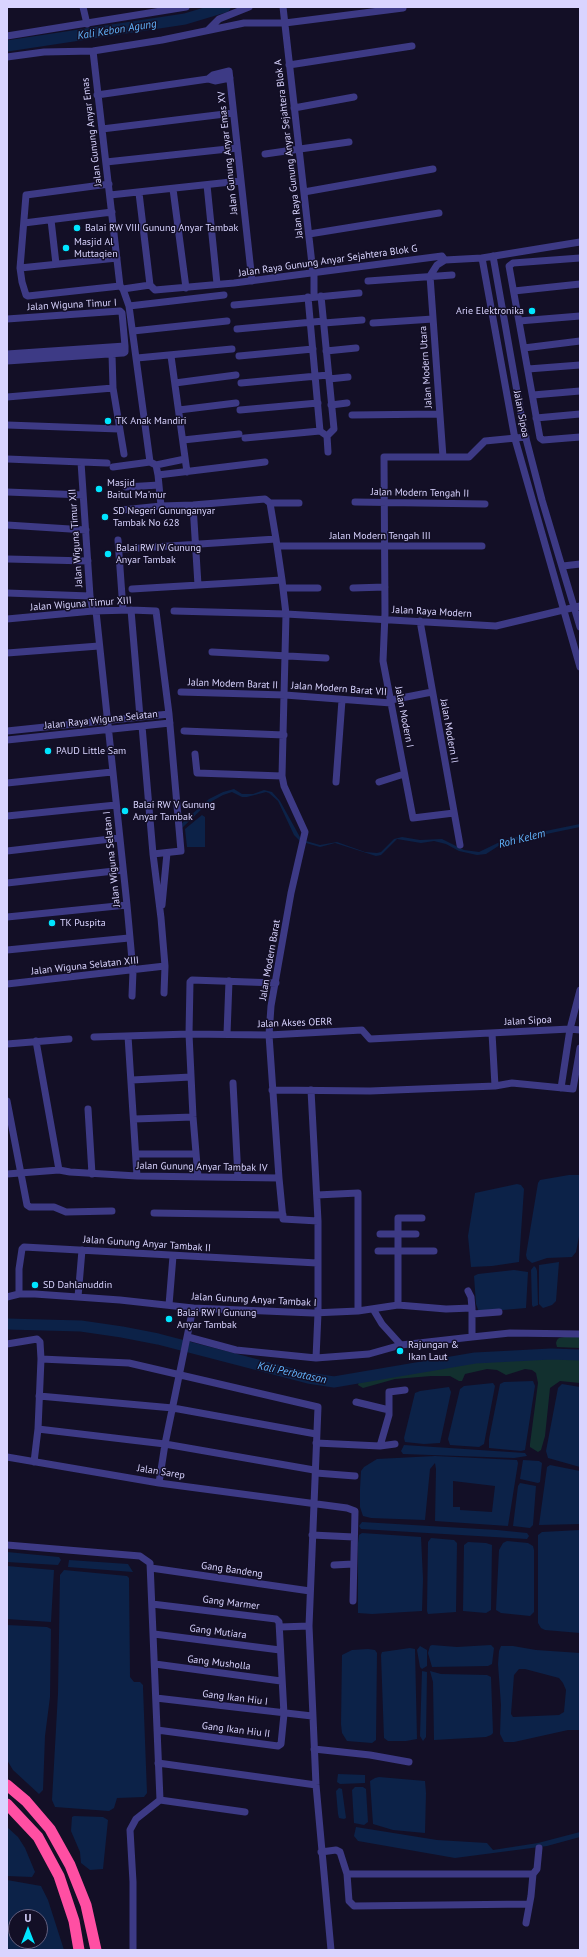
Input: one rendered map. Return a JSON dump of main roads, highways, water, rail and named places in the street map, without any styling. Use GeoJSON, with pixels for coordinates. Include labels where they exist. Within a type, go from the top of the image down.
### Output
{"type":"FeatureCollection","features":[{"type":"Feature","properties":{"kind":"highway"},"geometry":{"type":"LineString","coordinates":[[7,1785],[26,1801],[50,1829],[70,1865],[86,1905],[96,1950]]}},
{"type":"Feature","properties":{"kind":"highway"},"geometry":{"type":"LineString","coordinates":[[7,1804],[38,1837],[58,1876],[74,1921],[79,1950]]}},
{"type":"Feature","properties":{"kind":"water"},"geometry":{"type":"Polygon","coordinates":[[[234,789],[242,794],[253,794],[264,790],[272,792],[280,801],[301,839],[300,841],[294,835],[278,801],[266,792],[247,797],[242,797],[232,792],[223,795],[207,804],[182,828],[181,824],[209,799],[223,792],[234,789]]]}},
{"type":"Feature","properties":{"kind":"water"},"geometry":{"type":"Polygon","coordinates":[[[202,815],[205,817],[205,847],[187,847],[185,829],[202,815]]]}},
{"type":"Feature","properties":{"kind":"water","name":"Roh Kelem"},"geometry":{"type":"Polygon","coordinates":[[[580,824],[580,827],[503,843],[486,854],[477,855],[459,851],[446,844],[434,841],[421,843],[397,839],[381,855],[376,856],[335,843],[320,847],[306,843],[306,841],[320,845],[337,842],[365,852],[377,853],[381,852],[394,839],[402,837],[420,840],[442,839],[464,850],[479,852],[506,839],[580,824]]]}},
{"type":"Feature","properties":{"kind":"water"},"geometry":{"type":"Polygon","coordinates":[[[569,1175],[580,1175],[580,1231],[576,1252],[572,1257],[547,1258],[532,1263],[527,1259],[526,1255],[538,1183],[540,1180],[569,1175]]]}},
{"type":"Feature","properties":{"kind":"water"},"geometry":{"type":"Polygon","coordinates":[[[517,1184],[521,1185],[524,1189],[519,1262],[471,1267],[468,1236],[475,1193],[517,1184]]]}},
{"type":"Feature","properties":{"kind":"water"},"geometry":{"type":"Polygon","coordinates":[[[559,1262],[556,1301],[552,1305],[543,1308],[539,1304],[539,1265],[559,1262]]]}},
{"type":"Feature","properties":{"kind":"water"},"geometry":{"type":"Polygon","coordinates":[[[534,1266],[537,1271],[538,1305],[533,1307],[531,1270],[534,1266]]]}},
{"type":"Feature","properties":{"kind":"water"},"geometry":{"type":"Polygon","coordinates":[[[514,1270],[528,1272],[526,1308],[479,1312],[476,1304],[474,1276],[478,1274],[514,1270]]]}},
{"type":"Feature","properties":{"kind":"water"},"geometry":{"type":"Polygon","coordinates":[[[533,1381],[535,1386],[525,1450],[521,1451],[489,1448],[489,1439],[500,1384],[504,1382],[533,1381]]]}},
{"type":"Feature","properties":{"kind":"water"},"geometry":{"type":"Polygon","coordinates":[[[493,1383],[495,1386],[484,1444],[479,1447],[450,1445],[448,1439],[460,1389],[464,1386],[493,1383]]]}},
{"type":"Feature","properties":{"kind":"water"},"geometry":{"type":"Polygon","coordinates":[[[562,1384],[580,1387],[580,1467],[548,1458],[546,1451],[558,1388],[562,1384]]]}},
{"type":"Feature","properties":{"kind":"water"},"geometry":{"type":"Polygon","coordinates":[[[449,1387],[451,1392],[440,1443],[424,1444],[405,1442],[404,1438],[415,1393],[449,1387]]]}},
{"type":"Feature","properties":{"kind":"water"},"geometry":{"type":"Polygon","coordinates":[[[404,1445],[525,1453],[527,1456],[514,1458],[403,1454],[401,1451],[404,1445]]]}},
{"type":"Feature","properties":{"kind":"water"},"geometry":{"type":"Polygon","coordinates":[[[435,1456],[517,1460],[518,1463],[508,1526],[435,1521],[435,1463],[430,1469],[425,1520],[371,1518],[363,1516],[360,1507],[361,1471],[364,1467],[377,1459],[435,1456]],[[453,1481],[453,1507],[460,1507],[460,1510],[492,1512],[495,1486],[453,1481]]]}},
{"type":"Feature","properties":{"kind":"water"},"geometry":{"type":"Polygon","coordinates":[[[523,1460],[539,1461],[542,1463],[540,1482],[538,1483],[520,1479],[523,1460]]]}},
{"type":"Feature","properties":{"kind":"water"},"geometry":{"type":"Polygon","coordinates":[[[550,1465],[580,1471],[580,1524],[539,1525],[547,1467],[550,1465]]]}},
{"type":"Feature","properties":{"kind":"water"},"geometry":{"type":"Polygon","coordinates":[[[520,1483],[536,1486],[533,1525],[530,1528],[513,1526],[518,1486],[520,1483]]]}},
{"type":"Feature","properties":{"kind":"water"},"geometry":{"type":"Polygon","coordinates":[[[362,1522],[497,1530],[527,1533],[529,1536],[527,1539],[361,1529],[359,1526],[362,1522]]]}},
{"type":"Feature","properties":{"kind":"water"},"geometry":{"type":"Polygon","coordinates":[[[580,1530],[580,1633],[545,1630],[541,1628],[538,1623],[538,1535],[542,1532],[580,1530]]]}},
{"type":"Feature","properties":{"kind":"water"},"geometry":{"type":"Polygon","coordinates":[[[362,1533],[421,1537],[423,1579],[422,1611],[372,1614],[358,1613],[358,1543],[359,1535],[362,1533]]]}},
{"type":"Feature","properties":{"kind":"water"},"geometry":{"type":"Polygon","coordinates":[[[431,1538],[454,1540],[457,1543],[456,1612],[428,1614],[428,1542],[431,1538]]]}},
{"type":"Feature","properties":{"kind":"water"},"geometry":{"type":"Polygon","coordinates":[[[507,1541],[528,1543],[533,1546],[534,1612],[530,1616],[501,1613],[496,1610],[499,1550],[503,1543],[507,1541]]]}},
{"type":"Feature","properties":{"kind":"water"},"geometry":{"type":"Polygon","coordinates":[[[468,1542],[486,1543],[492,1545],[491,1610],[486,1613],[463,1611],[464,1545],[468,1542]]]}},
{"type":"Feature","properties":{"kind":"water"},"geometry":{"type":"Polygon","coordinates":[[[7,1552],[59,1557],[61,1560],[58,1565],[7,1562],[7,1552]]]}},
{"type":"Feature","properties":{"kind":"water"},"geometry":{"type":"Polygon","coordinates":[[[69,1560],[128,1564],[133,1572],[68,1567],[69,1560]]]}},
{"type":"Feature","properties":{"kind":"water"},"geometry":{"type":"Polygon","coordinates":[[[7,1566],[54,1570],[51,1622],[7,1619],[7,1566]]]}},
{"type":"Feature","properties":{"kind":"water"},"geometry":{"type":"Polygon","coordinates":[[[64,1570],[127,1576],[129,1578],[130,1677],[134,1682],[140,1682],[143,1685],[147,1793],[144,1797],[117,1798],[114,1808],[109,1811],[55,1807],[52,1800],[58,1693],[60,1575],[64,1570]]]}},
{"type":"Feature","properties":{"kind":"water"},"geometry":{"type":"Polygon","coordinates":[[[7,1625],[47,1627],[51,1629],[50,1697],[45,1736],[43,1790],[39,1794],[13,1770],[7,1760],[7,1625]]]}},
{"type":"Feature","properties":{"kind":"water"},"geometry":{"type":"Polygon","coordinates":[[[491,1645],[494,1648],[492,1664],[488,1666],[432,1667],[428,1653],[430,1646],[457,1647],[491,1645]]]}},
{"type":"Feature","properties":{"kind":"water"},"geometry":{"type":"Polygon","coordinates":[[[420,1646],[427,1650],[427,1666],[422,1669],[420,1667],[417,1650],[420,1646]]]}},
{"type":"Feature","properties":{"kind":"water"},"geometry":{"type":"Polygon","coordinates":[[[501,1646],[513,1646],[536,1650],[580,1653],[580,1730],[568,1730],[514,1742],[504,1742],[500,1734],[501,1705],[498,1664],[501,1646]],[[519,1669],[514,1675],[511,1714],[513,1717],[559,1715],[564,1712],[566,1690],[559,1678],[525,1669],[519,1669]]]}},
{"type":"Feature","properties":{"kind":"water"},"geometry":{"type":"Polygon","coordinates":[[[410,1648],[415,1649],[417,1739],[406,1741],[388,1741],[384,1738],[381,1655],[382,1652],[410,1648]]]}},
{"type":"Feature","properties":{"kind":"water"},"geometry":{"type":"Polygon","coordinates":[[[352,1650],[375,1650],[377,1653],[376,1740],[372,1743],[347,1741],[342,1733],[341,1724],[342,1655],[352,1650]]]}},
{"type":"Feature","properties":{"kind":"water"},"geometry":{"type":"Polygon","coordinates":[[[422,1671],[427,1672],[426,1737],[423,1741],[420,1736],[422,1671]]]}},
{"type":"Feature","properties":{"kind":"water"},"geometry":{"type":"Polygon","coordinates":[[[430,1671],[441,1674],[487,1675],[491,1677],[493,1733],[491,1735],[486,1737],[434,1740],[433,1682],[430,1671]]]}},
{"type":"Feature","properties":{"kind":"water"},"geometry":{"type":"Polygon","coordinates":[[[338,1774],[365,1775],[365,1783],[340,1784],[337,1782],[338,1774]]]}},
{"type":"Feature","properties":{"kind":"water"},"geometry":{"type":"Polygon","coordinates":[[[379,1777],[425,1781],[425,1833],[393,1830],[373,1824],[370,1781],[379,1777]]]}},
{"type":"Feature","properties":{"kind":"water"},"geometry":{"type":"Polygon","coordinates":[[[355,1787],[363,1787],[366,1789],[368,1822],[364,1825],[354,1823],[352,1790],[355,1787]]]}},
{"type":"Feature","properties":{"kind":"water"},"geometry":{"type":"Polygon","coordinates":[[[339,1788],[342,1789],[346,1818],[344,1819],[339,1818],[338,1814],[336,1791],[339,1788]]]}},
{"type":"Feature","properties":{"kind":"water"},"geometry":{"type":"Polygon","coordinates":[[[72,1817],[103,1817],[108,1820],[103,1869],[90,1870],[81,1863],[80,1852],[71,1831],[72,1817]]]}},
{"type":"Feature","properties":{"kind":"water"},"geometry":{"type":"Polygon","coordinates":[[[7,1827],[18,1837],[25,1848],[35,1872],[32,1877],[7,1876],[7,1827]]]}},
{"type":"Feature","properties":{"kind":"water"},"geometry":{"type":"Polygon","coordinates":[[[356,1827],[437,1840],[487,1843],[493,1850],[538,1843],[580,1832],[580,1837],[547,1846],[455,1858],[358,1841],[354,1836],[356,1827]]]}},
{"type":"Feature","properties":{"kind":"water"},"geometry":{"type":"Polygon","coordinates":[[[7,1880],[41,1886],[48,1900],[64,1950],[7,1950],[7,1880]]]}},
{"type":"Feature","properties":{"kind":"waterway","name":"Kali Kebon Agung"},"geometry":{"type":"LineString","coordinates":[[7,46],[185,19],[225,7]]}},
{"type":"Feature","properties":{"kind":"waterway","name":"Kali Perbatasan"},"geometry":{"type":"LineString","coordinates":[[7,1324],[81,1326],[122,1332],[158,1339],[308,1378],[334,1382],[475,1358],[551,1354],[580,1355]]}},
{"type":"Feature","properties":{"kind":"place","name":"Balai RW VIII Gunung Anyar Tambak"},"geometry":{"type":"Point","coordinates":[77,228]}},
{"type":"Feature","properties":{"kind":"place","name":"Masjid Al Muttaqien"},"geometry":{"type":"Point","coordinates":[66,248]}},
{"type":"Feature","properties":{"kind":"place","name":"Arie Elektronika"},"geometry":{"type":"Point","coordinates":[532,311]}},
{"type":"Feature","properties":{"kind":"place","name":"TK Anak Mandiri"},"geometry":{"type":"Point","coordinates":[108,421]}},
{"type":"Feature","properties":{"kind":"place","name":"Masjid Baitul Ma'mur"},"geometry":{"type":"Point","coordinates":[99,489]}},
{"type":"Feature","properties":{"kind":"place","name":"SD Negeri Gununganyar Tambak No 628"},"geometry":{"type":"Point","coordinates":[105,517]}},
{"type":"Feature","properties":{"kind":"place","name":"Balai RW IV Gunung Anyar Tambak"},"geometry":{"type":"Point","coordinates":[108,554]}},
{"type":"Feature","properties":{"kind":"place","name":"PAUD Little Sam"},"geometry":{"type":"Point","coordinates":[48,751]}},
{"type":"Feature","properties":{"kind":"place","name":"Balai RW V Gunung Anyar Tambak"},"geometry":{"type":"Point","coordinates":[125,811]}},
{"type":"Feature","properties":{"kind":"place","name":"TK Puspita"},"geometry":{"type":"Point","coordinates":[52,923]}},
{"type":"Feature","properties":{"kind":"place","name":"SD Dahlanuddin"},"geometry":{"type":"Point","coordinates":[35,1285]}},
{"type":"Feature","properties":{"kind":"place","name":"Balai RW I Gunung Anyar Tambak"},"geometry":{"type":"Point","coordinates":[169,1319]}},
{"type":"Feature","properties":{"kind":"place","name":"Rajungan & Ikan Laut"},"geometry":{"type":"Point","coordinates":[400,1351]}}]}
